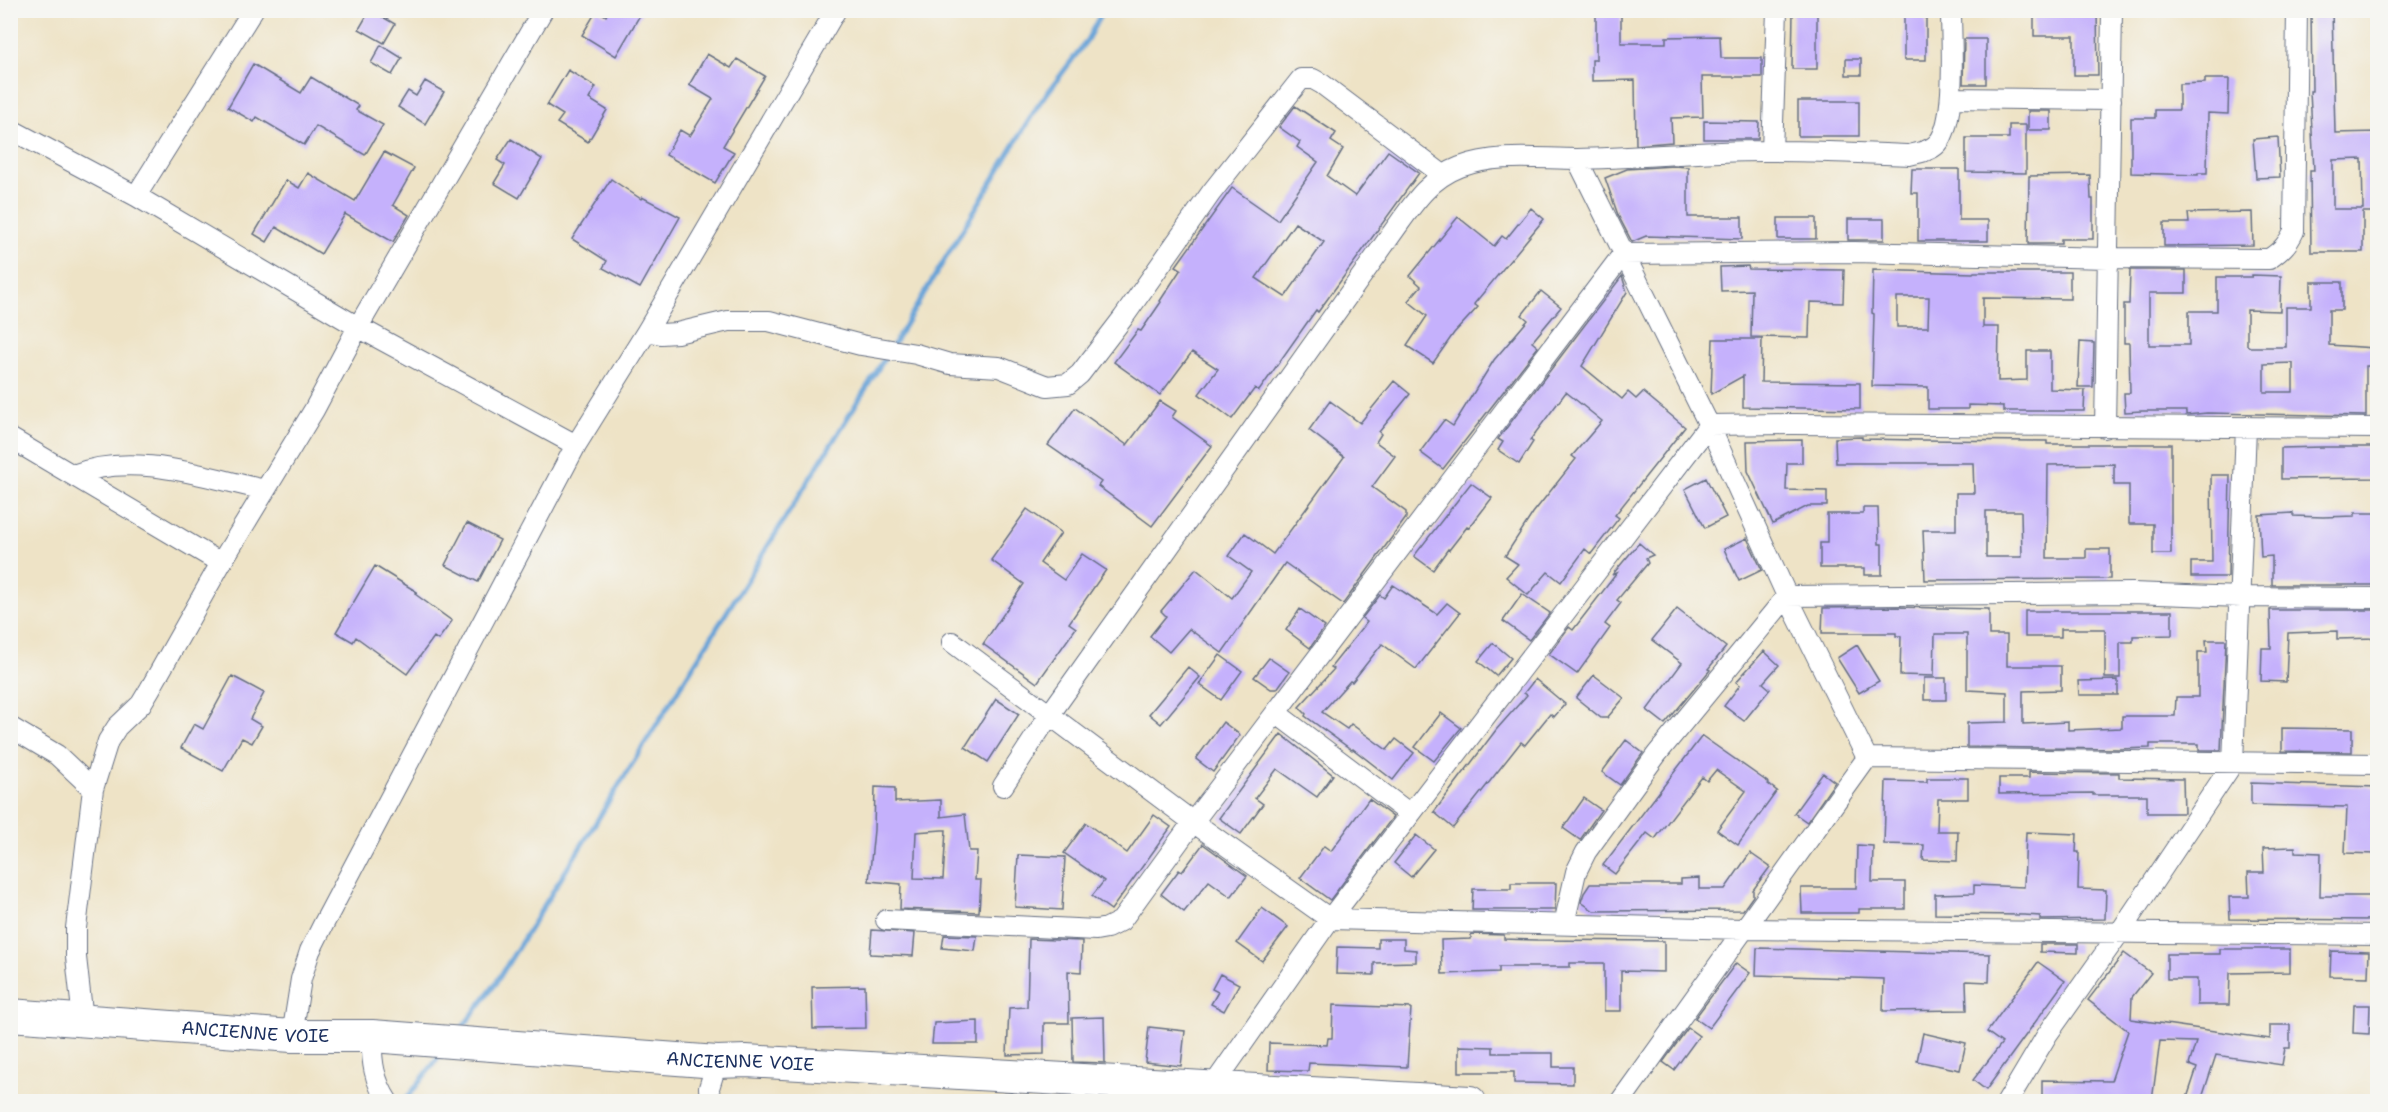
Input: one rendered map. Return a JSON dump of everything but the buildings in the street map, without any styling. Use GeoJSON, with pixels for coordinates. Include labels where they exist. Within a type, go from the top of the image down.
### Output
{"type":"FeatureCollection","features":[{"type":"Feature","properties":{"kind":"main road","name":"ANCIENNE VOIE"},"geometry":{"type":"LineString","coordinates":[[10,1015],[292,1036],[372,1036],[717,1062],[746,1061],[1208,1094],[1470,1101]]}},
{"type":"Feature","properties":{"kind":"street"},"geometry":{"type":"LineString","coordinates":[[136,196],[253,10]]}},
{"type":"Feature","properties":{"kind":"street"},"geometry":{"type":"LineString","coordinates":[[83,1020],[76,957],[76,928],[93,789],[108,741],[117,727],[141,704],[150,690],[221,563],[314,410],[358,327],[543,10]]}},
{"type":"Feature","properties":{"kind":"street"},"geometry":{"type":"LineString","coordinates":[[292,1036],[301,979],[323,925],[576,445],[647,331],[836,10]]}},
{"type":"Feature","properties":{"kind":"street"},"geometry":{"type":"LineString","coordinates":[[1772,151],[1777,10]]}},
{"type":"Feature","properties":{"kind":"street"},"geometry":{"type":"LineString","coordinates":[[1003,786],[1050,714],[1420,194],[1443,175],[1462,166],[1499,159],[1529,157],[1576,159],[1772,151],[1909,155],[1925,151],[1937,145],[1944,134],[1951,98],[1951,10]]}},
{"type":"Feature","properties":{"kind":"street"},"geometry":{"type":"LineString","coordinates":[[2105,428],[2112,10]]}},
{"type":"Feature","properties":{"kind":"street"},"geometry":{"type":"LineString","coordinates":[[1623,254],[1854,252],[2269,259],[2290,242],[2294,231],[2297,10]]}},
{"type":"Feature","properties":{"kind":"street"},"geometry":{"type":"LineString","coordinates":[[647,331],[661,334],[677,333],[728,321],[769,321],[861,345],[916,354],[950,364],[999,367],[1028,380],[1057,386],[1068,384],[1080,374],[1123,318],[1211,193],[1301,79],[1313,79],[1322,84],[1443,175]]}},
{"type":"Feature","properties":{"kind":"street"},"geometry":{"type":"LineString","coordinates":[[1951,98],[2111,100]]}},
{"type":"Feature","properties":{"kind":"street"},"geometry":{"type":"LineString","coordinates":[[10,129],[136,196],[358,327],[576,445]]}},
{"type":"Feature","properties":{"kind":"street"},"geometry":{"type":"LineString","coordinates":[[1576,159],[1709,425],[1787,596],[1867,758]]}},
{"type":"Feature","properties":{"kind":"street"},"geometry":{"type":"LineString","coordinates":[[886,920],[1096,930],[1107,928],[1126,916],[1193,822],[1623,254]]}},
{"type":"Feature","properties":{"kind":"street"},"geometry":{"type":"LineString","coordinates":[[1709,425],[2378,428]]}},
{"type":"Feature","properties":{"kind":"street"},"geometry":{"type":"LineString","coordinates":[[1208,1094],[1330,919],[1709,425]]}},
{"type":"Feature","properties":{"kind":"street"},"geometry":{"type":"LineString","coordinates":[[2007,1101],[2047,1035],[2120,932],[2233,763],[2246,427]]}},
{"type":"Feature","properties":{"kind":"street"},"geometry":{"type":"LineString","coordinates":[[10,438],[221,563]]}},
{"type":"Feature","properties":{"kind":"street"},"geometry":{"type":"LineString","coordinates":[[73,475],[103,466],[137,466],[182,471],[265,490]]}},
{"type":"Feature","properties":{"kind":"street"},"geometry":{"type":"LineString","coordinates":[[1787,596],[2132,593],[2378,598]]}},
{"type":"Feature","properties":{"kind":"street"},"geometry":{"type":"LineString","coordinates":[[1564,924],[1576,872],[1586,852],[1657,754],[1787,596]]}},
{"type":"Feature","properties":{"kind":"street"},"geometry":{"type":"LineString","coordinates":[[952,642],[1193,822],[1330,919],[1744,929],[2378,935]]}},
{"type":"Feature","properties":{"kind":"street"},"geometry":{"type":"LineString","coordinates":[[1276,713],[1410,814]]}},
{"type":"Feature","properties":{"kind":"street"},"geometry":{"type":"LineString","coordinates":[[10,727],[57,755],[93,789]]}},
{"type":"Feature","properties":{"kind":"street"},"geometry":{"type":"LineString","coordinates":[[1867,758],[2378,764]]}},
{"type":"Feature","properties":{"kind":"street"},"geometry":{"type":"LineString","coordinates":[[1620,1101],[1867,758]]}},
{"type":"Feature","properties":{"kind":"street"},"geometry":{"type":"LineString","coordinates":[[372,1036],[371,1058],[375,1078],[388,1101]]}},
{"type":"Feature","properties":{"kind":"street"},"geometry":{"type":"LineString","coordinates":[[710,1101],[709,1088],[717,1062]]}},
{"type":"Feature","properties":{"kind":"waterway"},"geometry":{"type":"LineString","coordinates":[[893,345],[1037,107],[1087,40],[1103,10]]}},
{"type":"Feature","properties":{"kind":"waterway"},"geometry":{"type":"LineString","coordinates":[[459,1032],[494,986],[888,353]]}},
{"type":"Feature","properties":{"kind":"waterway"},"geometry":{"type":"LineString","coordinates":[[404,1102],[442,1053]]}}]}
